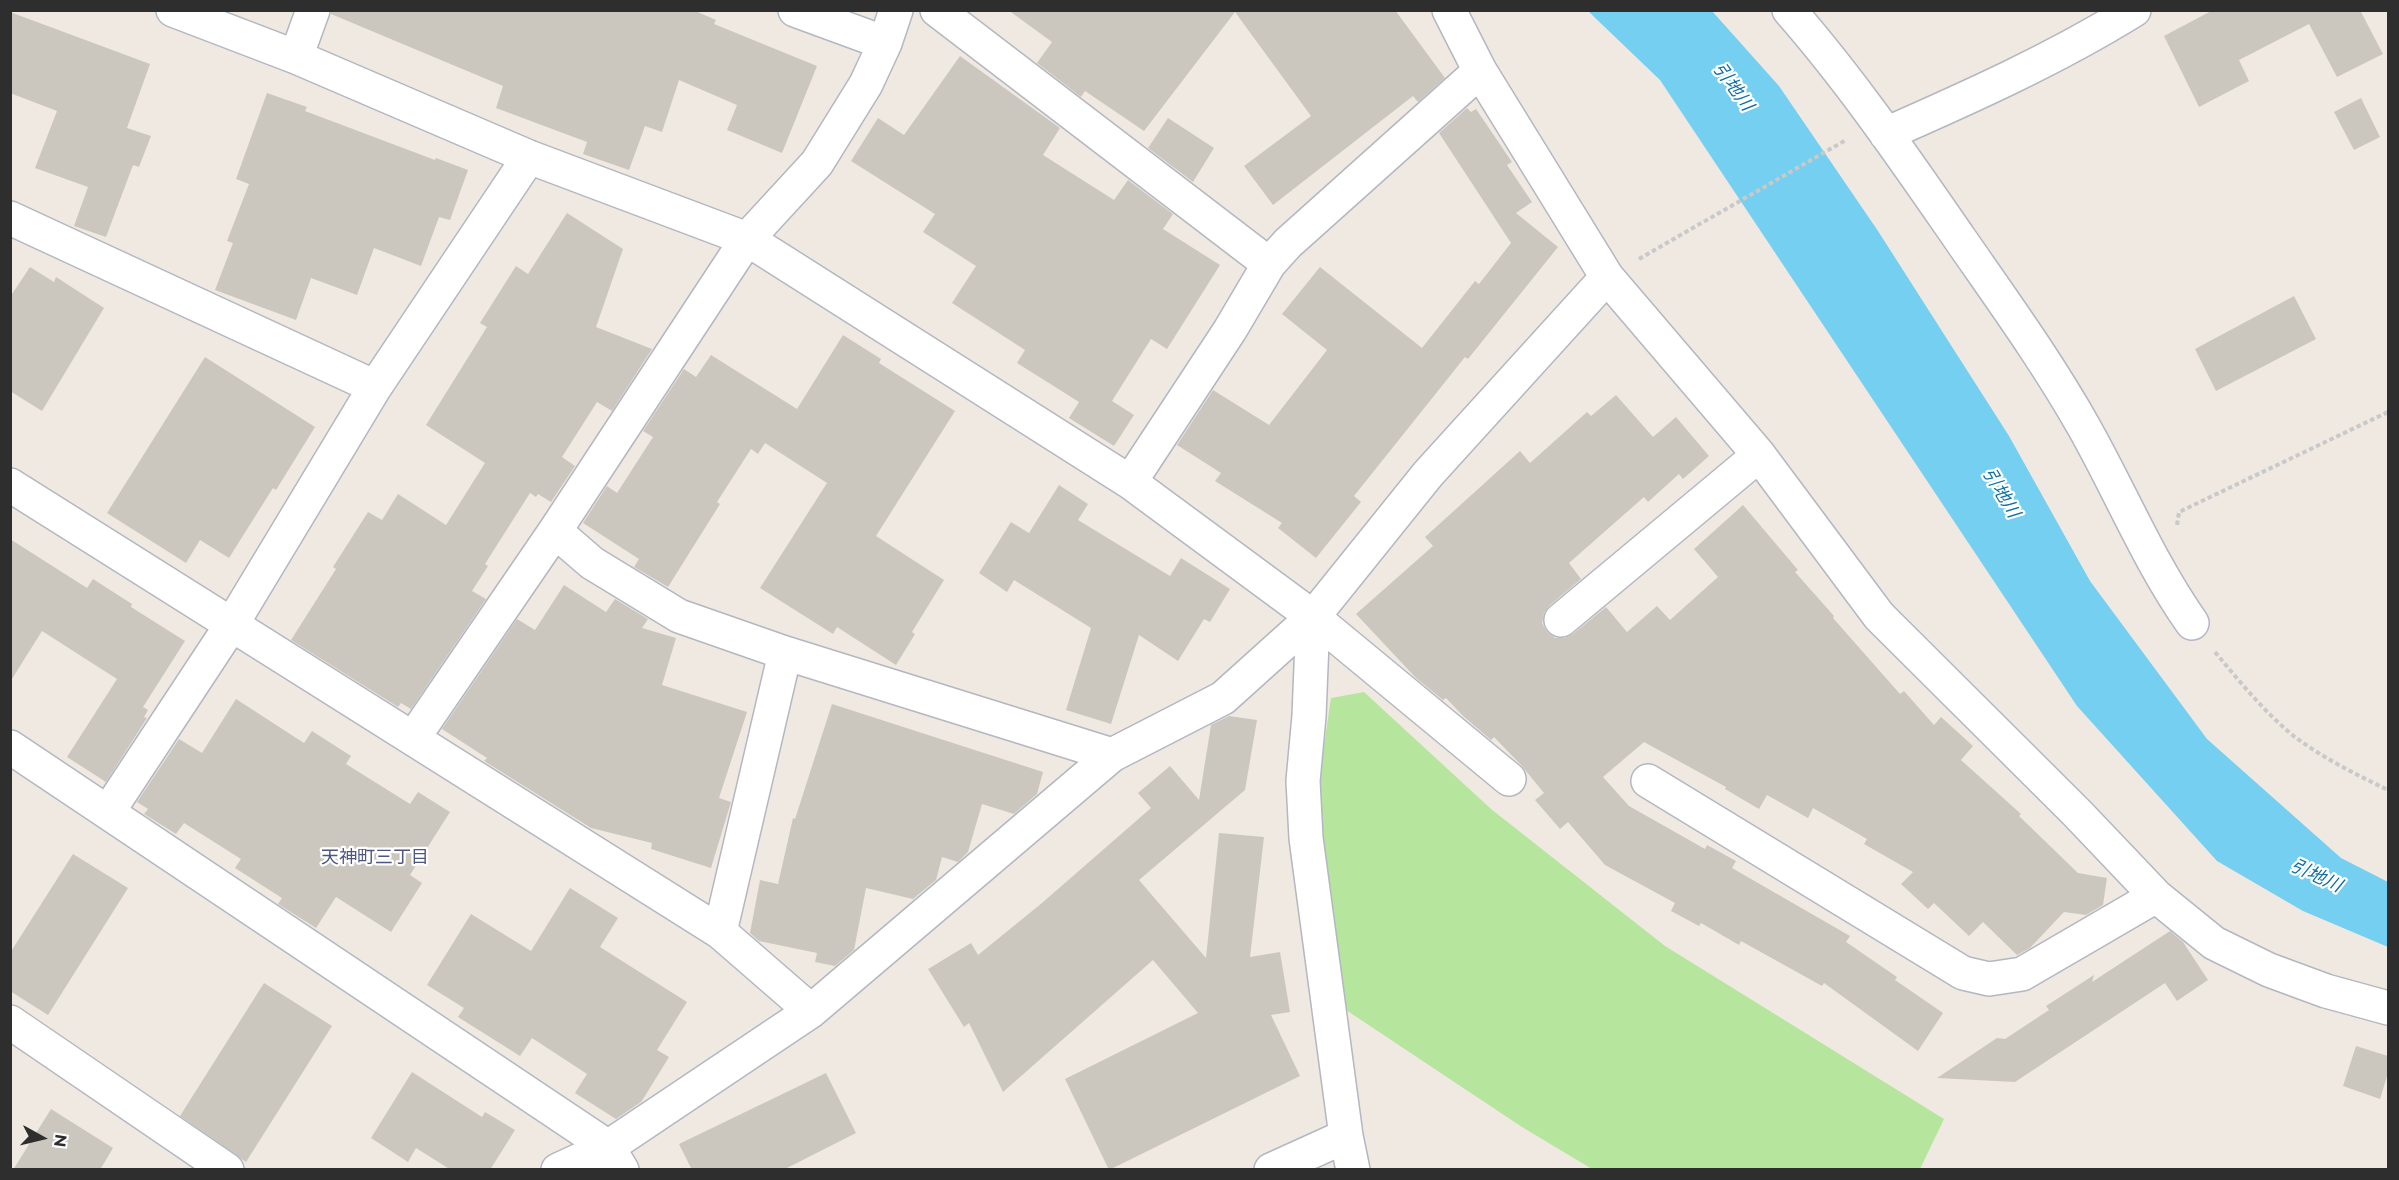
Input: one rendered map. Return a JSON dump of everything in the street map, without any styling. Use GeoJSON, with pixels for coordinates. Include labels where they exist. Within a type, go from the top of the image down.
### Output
{"type":"FeatureCollection","features":[{"type":"Feature","properties":{"kind":"street"},"geometry":{"type":"LineString","coordinates":[[173,10],[296,57],[529,157],[747,239],[1130,482],[1313,617],[1509,779]]}},
{"type":"Feature","properties":{"kind":"street"},"geometry":{"type":"LineString","coordinates":[[296,57],[313,10]]}},
{"type":"Feature","properties":{"kind":"street"},"geometry":{"type":"LineString","coordinates":[[795,10],[885,43]]}},
{"type":"Feature","properties":{"kind":"street"},"geometry":{"type":"LineString","coordinates":[[414,737],[555,531],[747,239],[817,163],[866,84],[897,10]]}},
{"type":"Feature","properties":{"kind":"street"},"geometry":{"type":"LineString","coordinates":[[937,10],[1269,264]]}},
{"type":"Feature","properties":{"kind":"street"},"geometry":{"type":"LineString","coordinates":[[1449,10],[1480,71],[1607,277],[1759,455],[1879,616],[2078,813],[2156,896],[2214,944],[2259,966],[2326,991],[2388,1008]]}},
{"type":"Feature","properties":{"kind":"street"},"geometry":{"type":"LineString","coordinates":[[1789,10],[1886,135],[2030,340],[2084,428],[2167,588],[2192,623]]}},
{"type":"Feature","properties":{"kind":"street"},"geometry":{"type":"LineString","coordinates":[[1886,135],[1999,84],[2098,33],[2134,10]]}},
{"type":"Feature","properties":{"kind":"street"},"geometry":{"type":"LineString","coordinates":[[1130,482],[1230,330],[1269,264],[1288,243],[1480,71]]}},
{"type":"Feature","properties":{"kind":"street"},"geometry":{"type":"LineString","coordinates":[[108,812],[232,624],[375,387],[529,157]]}},
{"type":"Feature","properties":{"kind":"street"},"geometry":{"type":"LineString","coordinates":[[10,218],[375,387]]}},
{"type":"Feature","properties":{"kind":"street"},"geometry":{"type":"LineString","coordinates":[[558,1170],[615,1158],[811,1011],[1112,755],[1223,698],[1313,617],[1428,474],[1607,277]]}},
{"type":"Feature","properties":{"kind":"street"},"geometry":{"type":"LineString","coordinates":[[1561,620],[1759,455]]}},
{"type":"Feature","properties":{"kind":"street"},"geometry":{"type":"LineString","coordinates":[[10,485],[414,737],[720,932],[811,1011]]}},
{"type":"Feature","properties":{"kind":"street"},"geometry":{"type":"LineString","coordinates":[[555,531],[592,563],[679,616],[785,653],[1112,755]]}},
{"type":"Feature","properties":{"kind":"street"},"geometry":{"type":"LineString","coordinates":[[1313,617],[1309,716],[1303,781],[1306,826],[1346,1136],[1353,1170]]}},
{"type":"Feature","properties":{"kind":"street"},"geometry":{"type":"LineString","coordinates":[[720,932],[785,653]]}},
{"type":"Feature","properties":{"kind":"street"},"geometry":{"type":"LineString","coordinates":[[10,747],[615,1158]]}},
{"type":"Feature","properties":{"kind":"street"},"geometry":{"type":"LineString","coordinates":[[1648,781],[1963,973],[1989,979],[2022,974],[2156,896]]}},
{"type":"Feature","properties":{"kind":"street"},"geometry":{"type":"LineString","coordinates":[[10,1022],[227,1170]]}},
{"type":"Feature","properties":{"kind":"street"},"geometry":{"type":"LineString","coordinates":[[1271,1170],[1346,1136]]}},
{"type":"Feature","properties":{"kind":"path"},"geometry":{"type":"LineString","coordinates":[[1607,277],[1853,136]]}},
{"type":"Feature","properties":{"kind":"path"},"geometry":{"type":"LineString","coordinates":[[2167,588],[2179,512],[2388,412]]}},
{"type":"Feature","properties":{"kind":"path"},"geometry":{"type":"LineString","coordinates":[[2192,623],[2247,691],[2295,736],[2337,763],[2388,790]]}},
{"type":"Feature","properties":{"kind":"green space"},"geometry":{"type":"Polygon","coordinates":[[[1364,692],[1491,809],[1665,946],[1944,1119],[1920,1169],[1592,1169],[1522,1127],[1346,1010],[1315,806],[1331,698],[1364,692]]]}},
{"type":"Feature","properties":{"kind":"water","name":"引地川"},"geometry":{"type":"Polygon","coordinates":[[[1588,11],[1712,11],[1779,86],[1878,231],[2009,436],[2090,581],[2207,739],[2341,858],[2388,882],[2388,947],[2303,911],[2217,861],[2077,706],[1660,80],[1588,11]]]}},
{"type":"Feature","properties":{"kind":"building"},"geometry":{"type":"Polygon","coordinates":[[[331,10],[693,10],[716,20],[714,24],[817,66],[782,153],[727,130],[737,105],[679,80],[662,132],[645,126],[629,170],[583,154],[587,142],[496,108],[503,86],[331,14],[331,10]]]}},
{"type":"Feature","properties":{"kind":"building"},"geometry":{"type":"Polygon","coordinates":[[[1008,10],[1395,10],[1445,78],[1418,102],[1413,96],[1273,205],[1244,166],[1311,116],[1235,12],[1144,131],[1085,91],[1081,97],[1037,63],[1052,42],[1008,10]]]}},
{"type":"Feature","properties":{"kind":"building"},"geometry":{"type":"Polygon","coordinates":[[[2213,10],[2360,10],[2383,54],[2337,77],[2309,24],[2239,60],[2249,81],[2199,107],[2164,36],[2213,10]]]}},
{"type":"Feature","properties":{"kind":"building"},"geometry":{"type":"Polygon","coordinates":[[[10,12],[150,64],[127,128],[151,136],[139,167],[133,165],[106,237],[74,226],[88,187],[35,168],[57,111],[10,93],[10,12]]]}},
{"type":"Feature","properties":{"kind":"building"},"geometry":{"type":"Polygon","coordinates":[[[960,56],[1060,128],[1043,155],[1114,200],[1128,180],[1173,214],[1163,229],[1220,265],[1167,349],[1151,339],[1112,401],[1134,415],[1114,446],[1069,418],[1079,402],[1017,363],[1025,350],[952,303],[976,266],[923,232],[935,214],[851,161],[878,118],[904,135],[960,56]]]}},
{"type":"Feature","properties":{"kind":"building"},"geometry":{"type":"Polygon","coordinates":[[[267,93],[307,107],[305,111],[435,160],[436,158],[468,170],[450,220],[439,217],[421,266],[374,248],[357,295],[311,278],[296,320],[215,290],[233,243],[227,241],[249,184],[236,179],[267,93]]]}},
{"type":"Feature","properties":{"kind":"building"},"geometry":{"type":"Polygon","coordinates":[[[2361,98],[2380,137],[2354,150],[2334,112],[2361,98]]]}},
{"type":"Feature","properties":{"kind":"building"},"geometry":{"type":"Polygon","coordinates":[[[1467,108],[1471,112],[1476,109],[1512,162],[1507,165],[1532,202],[1516,213],[1558,247],[1468,359],[1465,357],[1354,496],[1361,502],[1316,558],[1278,528],[1282,523],[1215,481],[1221,473],[1177,445],[1213,390],[1269,425],[1327,350],[1282,314],[1320,267],[1422,348],[1475,281],[1479,284],[1511,243],[1439,133],[1467,108]]]}},
{"type":"Feature","properties":{"kind":"building"},"geometry":{"type":"Polygon","coordinates":[[[1168,118],[1214,148],[1193,182],[1148,148],[1168,118]]]}},
{"type":"Feature","properties":{"kind":"building"},"geometry":{"type":"Polygon","coordinates":[[[567,213],[623,249],[596,327],[652,349],[612,411],[597,402],[562,457],[575,466],[551,502],[538,494],[536,497],[530,493],[485,564],[488,566],[472,591],[486,599],[411,709],[401,703],[398,707],[291,640],[336,569],[333,567],[368,512],[382,520],[398,494],[446,525],[485,463],[426,425],[487,327],[480,323],[516,266],[528,274],[567,213]]]}},
{"type":"Feature","properties":{"kind":"building"},"geometry":{"type":"Polygon","coordinates":[[[30,267],[54,282],[56,277],[104,308],[42,411],[10,391],[10,297],[30,267]]]}},
{"type":"Feature","properties":{"kind":"building"},"geometry":{"type":"Polygon","coordinates":[[[2294,296],[2316,339],[2216,391],[2195,349],[2294,296]]]}},
{"type":"Feature","properties":{"kind":"building"},"geometry":{"type":"Polygon","coordinates":[[[843,335],[881,359],[879,363],[955,411],[876,536],[944,580],[912,632],[915,634],[896,665],[837,627],[833,634],[760,588],[827,483],[765,443],[758,454],[751,449],[717,502],[720,504],[668,587],[634,567],[639,559],[583,523],[607,486],[617,493],[653,437],[643,431],[684,369],[696,377],[711,355],[797,409],[843,335]]]}},
{"type":"Feature","properties":{"kind":"building"},"geometry":{"type":"Polygon","coordinates":[[[205,357],[315,427],[276,490],[273,488],[229,558],[200,540],[186,563],[107,513],[205,357]]]}},
{"type":"Feature","properties":{"kind":"building"},"geometry":{"type":"Polygon","coordinates":[[[1616,395],[1653,437],[1676,417],[1709,456],[1683,479],[1679,474],[1648,502],[1644,497],[1569,563],[1581,579],[1544,613],[1542,623],[1547,632],[1555,638],[1565,638],[1606,607],[1627,632],[1657,606],[1670,620],[1718,577],[1694,549],[1743,505],[1798,570],[1795,572],[1834,616],[1833,618],[1900,694],[1904,691],[1934,725],[1941,717],[1973,746],[1961,760],[2021,814],[2019,816],[2078,873],[2107,878],[2103,905],[2086,915],[2064,912],[2030,948],[2017,955],[1983,922],[1969,936],[1934,903],[1928,909],[1901,884],[1913,872],[1864,844],[1867,839],[1813,808],[1808,818],[1767,795],[1759,809],[1725,789],[1726,787],[1644,742],[1603,777],[1629,806],[1705,849],[1707,845],[1736,861],[1732,868],[1850,936],[1846,942],[1897,977],[1895,980],[1943,1013],[1918,1051],[1824,983],[1822,986],[1741,941],[1739,945],[1701,923],[1699,926],[1671,911],[1675,903],[1605,865],[1568,822],[1560,829],[1535,800],[1544,793],[1494,737],[1491,740],[1446,698],[1443,700],[1416,678],[1356,614],[1433,546],[1425,537],[1520,451],[1530,463],[1587,412],[1591,416],[1616,395]]]}},
{"type":"Feature","properties":{"kind":"building"},"geometry":{"type":"Polygon","coordinates":[[[1059,485],[1088,504],[1078,520],[1170,576],[1181,558],[1230,589],[1210,622],[1204,619],[1178,661],[1139,635],[1111,724],[1066,710],[1091,628],[1014,580],[1007,592],[979,573],[1011,522],[1029,533],[1059,485]]]}},
{"type":"Feature","properties":{"kind":"building"},"geometry":{"type":"Polygon","coordinates":[[[10,539],[87,588],[93,579],[132,604],[131,607],[185,641],[143,707],[148,710],[144,717],[147,718],[106,782],[67,757],[117,679],[42,631],[10,682],[10,539]]]}},
{"type":"Feature","properties":{"kind":"building"},"geometry":{"type":"Polygon","coordinates":[[[564,585],[606,612],[615,599],[648,619],[642,628],[676,638],[662,685],[747,712],[719,798],[731,802],[711,868],[651,849],[652,843],[591,828],[484,761],[487,758],[442,729],[517,619],[535,630],[564,585]]]}},
{"type":"Feature","properties":{"kind":"building"},"geometry":{"type":"Polygon","coordinates":[[[236,699],[304,743],[312,731],[351,756],[346,764],[410,804],[418,792],[450,812],[410,875],[422,883],[391,932],[336,897],[316,928],[278,904],[282,898],[235,868],[241,859],[184,823],[176,834],[144,814],[148,809],[137,802],[179,739],[202,753],[236,699]]]}},
{"type":"Feature","properties":{"kind":"building"},"geometry":{"type":"Polygon","coordinates":[[[832,704],[1043,772],[1037,794],[1014,814],[982,804],[968,852],[958,862],[942,857],[936,880],[913,899],[866,888],[854,950],[835,966],[815,962],[817,953],[759,941],[750,933],[760,880],[778,884],[793,818],[795,819],[832,704]]]}},
{"type":"Feature","properties":{"kind":"building"},"geometry":{"type":"Polygon","coordinates":[[[1229,716],[1257,720],[1245,790],[1139,880],[1206,958],[1219,833],[1264,837],[1250,957],[1280,952],[1290,1012],[1271,1015],[1300,1076],[1109,1170],[1065,1079],[1198,1013],[1153,960],[1003,1092],[969,1023],[964,1027],[928,969],[971,943],[978,955],[1042,903],[1151,808],[1138,793],[1170,766],[1199,800],[1211,725],[1229,716]]]}},
{"type":"Feature","properties":{"kind":"building"},"geometry":{"type":"Polygon","coordinates":[[[73,854],[128,888],[48,1015],[10,991],[10,953],[73,854]]]}},
{"type":"Feature","properties":{"kind":"building"},"geometry":{"type":"Polygon","coordinates":[[[570,888],[618,918],[600,947],[687,1002],[657,1050],[669,1057],[641,1102],[616,1119],[575,1093],[587,1074],[532,1038],[520,1056],[458,1017],[464,1008],[427,985],[471,914],[531,951],[570,888]]]}},
{"type":"Feature","properties":{"kind":"building"},"geometry":{"type":"Polygon","coordinates":[[[2170,931],[2183,942],[2208,980],[2177,1001],[2165,983],[2015,1082],[1937,1078],[1997,1038],[2005,1039],[2049,1010],[2046,1006],[2094,975],[2092,982],[2170,931]]]}},
{"type":"Feature","properties":{"kind":"building"},"geometry":{"type":"Polygon","coordinates":[[[264,983],[332,1026],[246,1162],[180,1116],[264,983]]]}},
{"type":"Feature","properties":{"kind":"building"},"geometry":{"type":"Polygon","coordinates":[[[2356,1046],[2388,1056],[2388,1073],[2380,1099],[2343,1086],[2356,1046]]]}},
{"type":"Feature","properties":{"kind":"building"},"geometry":{"type":"Polygon","coordinates":[[[412,1072],[482,1117],[485,1112],[515,1130],[490,1170],[451,1170],[416,1148],[408,1162],[371,1138],[412,1072]]]}},
{"type":"Feature","properties":{"kind":"building"},"geometry":{"type":"Polygon","coordinates":[[[826,1073],[856,1133],[783,1170],[692,1170],[679,1144],[826,1073]]]}},
{"type":"Feature","properties":{"kind":"building"},"geometry":{"type":"Polygon","coordinates":[[[51,1109],[113,1148],[100,1170],[13,1170],[51,1109]]]}},
{"type":"Feature","properties":{"kind":"district","name":"天神町三丁目"},"geometry":{"type":"Point","coordinates":[375,858]}}]}
